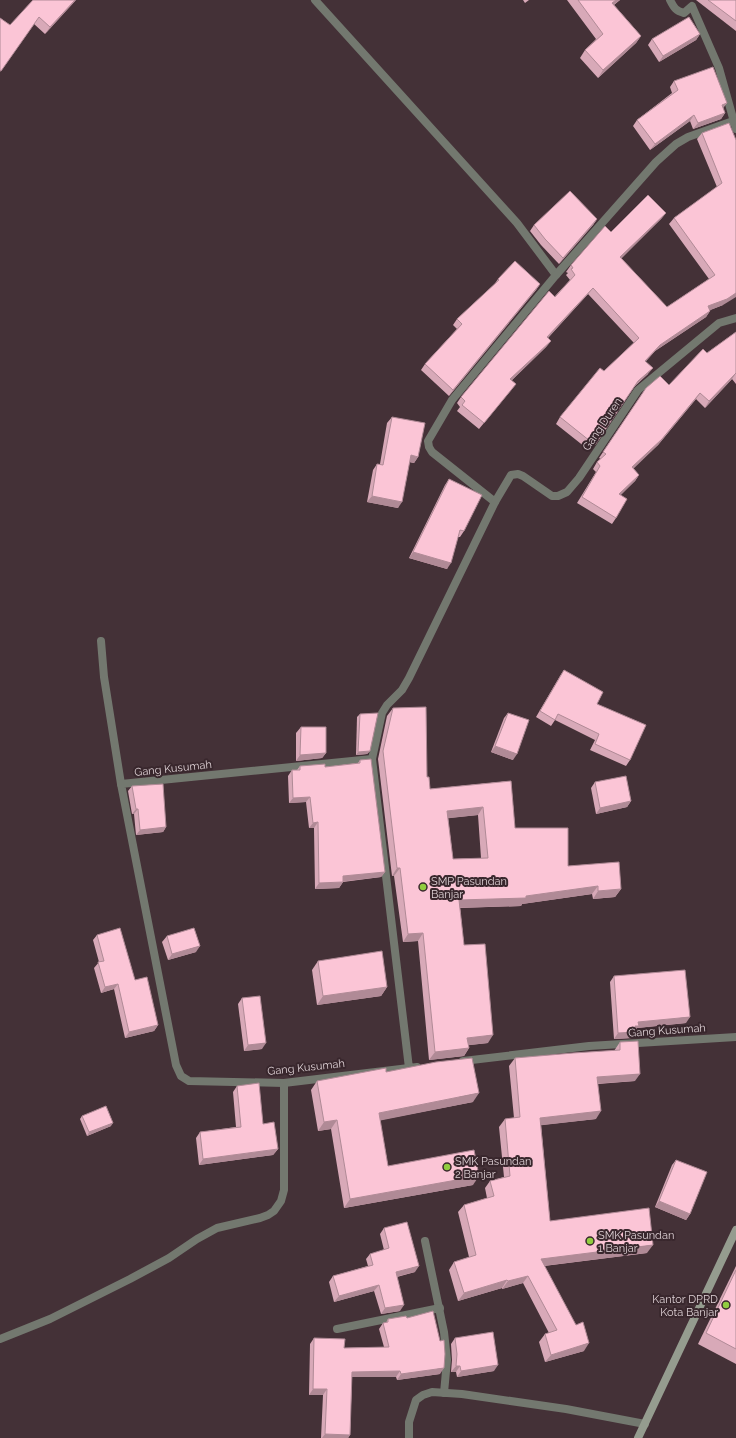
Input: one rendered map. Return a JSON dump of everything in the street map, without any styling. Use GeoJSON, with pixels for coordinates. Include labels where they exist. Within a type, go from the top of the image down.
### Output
{"type":"FeatureCollection","features":[{"type":"Feature","properties":{"kind":"main road"},"geometry":{"type":"LineString","coordinates":[[638,1438],[736,1230]]}},
{"type":"Feature","properties":{"kind":"street"},"geometry":{"type":"LineString","coordinates":[[315,0],[517,223],[556,275]]}},
{"type":"Feature","properties":{"kind":"street"},"geometry":{"type":"LineString","coordinates":[[670,0],[678,12],[684,13],[699,0]]}},
{"type":"Feature","properties":{"kind":"street"},"geometry":{"type":"LineString","coordinates":[[494,502],[432,452],[429,447],[428,441],[452,400],[556,275],[656,162],[676,144],[688,137],[735,125],[720,68],[692,6]]}},
{"type":"Feature","properties":{"kind":"street","name":"Gang Duren"},"geometry":{"type":"LineString","coordinates":[[372,759],[382,713],[386,705],[402,690],[410,678],[494,502],[511,475],[518,474],[552,496],[558,496],[567,492],[579,478],[638,390],[719,323],[736,318]]}},
{"type":"Feature","properties":{"kind":"street"},"geometry":{"type":"LineString","coordinates":[[101,641],[104,677],[121,784]]}},
{"type":"Feature","properties":{"kind":"street"},"geometry":{"type":"LineString","coordinates":[[372,759],[409,1068]]}},
{"type":"Feature","properties":{"kind":"street","name":"Gang Kusumah"},"geometry":{"type":"LineString","coordinates":[[372,759],[121,784],[174,1057],[181,1076],[189,1081],[284,1083],[425,1066]]}},
{"type":"Feature","properties":{"kind":"street","name":"Gang Kusumah"},"geometry":{"type":"LineString","coordinates":[[456,1062],[589,1046],[736,1037]]}},
{"type":"Feature","properties":{"kind":"street"},"geometry":{"type":"LineString","coordinates":[[0,1339],[50,1319],[130,1279],[169,1258],[197,1239],[217,1228],[260,1218],[274,1211],[281,1201],[284,1190],[284,1083]]}},
{"type":"Feature","properties":{"kind":"street"},"geometry":{"type":"LineString","coordinates":[[425,1241],[444,1332],[447,1360],[444,1393]]}},
{"type":"Feature","properties":{"kind":"street"},"geometry":{"type":"LineString","coordinates":[[337,1329],[440,1308]]}},
{"type":"Feature","properties":{"kind":"street"},"geometry":{"type":"LineString","coordinates":[[409,1438],[409,1422],[416,1400],[422,1395],[432,1392],[462,1394],[566,1409],[645,1424]]}},
{"type":"Feature","properties":{"kind":"building"},"geometry":{"type":"Polygon","coordinates":[[[33,0],[75,0],[50,27],[39,17],[1,71],[0,18],[10,25],[33,0]]]}},
{"type":"Feature","properties":{"kind":"building"},"geometry":{"type":"Polygon","coordinates":[[[578,0],[616,0],[612,3],[641,36],[603,70],[585,50],[603,34],[578,0]]]}},
{"type":"Feature","properties":{"kind":"building"},"geometry":{"type":"Polygon","coordinates":[[[708,0],[736,0],[736,21],[708,0]]]}},
{"type":"Feature","properties":{"kind":"building"},"geometry":{"type":"Polygon","coordinates":[[[689,17],[700,34],[663,56],[652,39],[689,17]]]}},
{"type":"Feature","properties":{"kind":"building"},"geometry":{"type":"Polygon","coordinates":[[[713,67],[727,103],[722,105],[725,113],[698,123],[694,115],[655,144],[637,120],[678,90],[674,81],[713,67]]]}},
{"type":"Feature","properties":{"kind":"building"},"geometry":{"type":"Polygon","coordinates":[[[729,123],[736,140],[736,293],[727,299],[708,306],[710,311],[660,345],[645,361],[653,368],[638,381],[595,445],[560,417],[600,368],[604,371],[639,338],[593,288],[547,337],[551,341],[510,379],[516,384],[484,423],[462,405],[465,401],[461,397],[549,291],[555,297],[575,275],[571,269],[573,268],[571,265],[605,226],[611,232],[648,195],[666,213],[620,257],[667,307],[715,275],[674,218],[722,183],[702,133],[729,123]]]}},
{"type":"Feature","properties":{"kind":"building"},"geometry":{"type":"Polygon","coordinates":[[[570,191],[597,219],[563,258],[534,225],[570,191]]]}},
{"type":"Feature","properties":{"kind":"building"},"geometry":{"type":"Polygon","coordinates":[[[515,261],[540,284],[453,390],[425,364],[462,324],[457,319],[499,280],[498,279],[515,261]]]}},
{"type":"Feature","properties":{"kind":"building"},"geometry":{"type":"Polygon","coordinates":[[[736,332],[736,373],[709,401],[700,393],[662,439],[632,467],[639,475],[619,494],[627,499],[616,518],[582,497],[600,466],[597,462],[606,454],[603,452],[646,388],[660,376],[669,385],[703,349],[707,353],[736,332]]]}},
{"type":"Feature","properties":{"kind":"building"},"geometry":{"type":"Polygon","coordinates":[[[392,417],[425,423],[418,457],[411,455],[402,502],[372,496],[377,464],[383,465],[392,417]]]}},
{"type":"Feature","properties":{"kind":"building"},"geometry":{"type":"Polygon","coordinates":[[[449,479],[482,495],[464,531],[460,530],[451,563],[413,552],[449,479]]]}},
{"type":"Feature","properties":{"kind":"building"},"geometry":{"type":"Polygon","coordinates":[[[564,670],[603,692],[597,704],[646,725],[630,760],[595,744],[599,734],[558,714],[555,720],[540,711],[564,670]]]}},
{"type":"Feature","properties":{"kind":"building"},"geometry":{"type":"Polygon","coordinates":[[[426,707],[427,777],[429,777],[430,789],[511,781],[515,828],[568,828],[568,866],[619,862],[621,889],[598,891],[598,886],[526,896],[526,898],[459,900],[464,945],[485,944],[493,1035],[467,1038],[469,1048],[435,1052],[423,933],[408,934],[400,868],[397,868],[383,751],[393,708],[426,707]],[[483,807],[447,811],[453,859],[488,858],[483,807]]]}},
{"type":"Feature","properties":{"kind":"building"},"geometry":{"type":"Polygon","coordinates":[[[378,713],[370,751],[358,752],[360,714],[378,713]]]}},
{"type":"Feature","properties":{"kind":"building"},"geometry":{"type":"Polygon","coordinates":[[[508,713],[529,720],[517,754],[495,746],[508,713]]]}},
{"type":"Feature","properties":{"kind":"building"},"geometry":{"type":"Polygon","coordinates":[[[301,727],[326,727],[326,753],[300,755],[301,727]]]}},
{"type":"Feature","properties":{"kind":"building"},"geometry":{"type":"Polygon","coordinates":[[[371,759],[385,872],[343,876],[343,882],[319,883],[318,822],[313,823],[310,797],[293,798],[292,770],[300,770],[300,766],[325,764],[325,767],[360,763],[360,760],[371,759]]]}},
{"type":"Feature","properties":{"kind":"building"},"geometry":{"type":"Polygon","coordinates":[[[626,776],[631,801],[600,808],[595,782],[626,776]]]}},
{"type":"Feature","properties":{"kind":"building"},"geometry":{"type":"Polygon","coordinates":[[[163,784],[166,827],[140,830],[138,809],[136,809],[132,786],[163,784]]]}},
{"type":"Feature","properties":{"kind":"building"},"geometry":{"type":"Polygon","coordinates":[[[120,928],[135,980],[147,977],[158,1025],[129,1032],[118,984],[105,987],[98,962],[104,961],[97,935],[120,928]]]}},
{"type":"Feature","properties":{"kind":"building"},"geometry":{"type":"Polygon","coordinates":[[[194,928],[200,946],[172,954],[167,936],[194,928]]]}},
{"type":"Feature","properties":{"kind":"building"},"geometry":{"type":"Polygon","coordinates":[[[382,951],[387,987],[323,996],[318,961],[382,951]]]}},
{"type":"Feature","properties":{"kind":"building"},"geometry":{"type":"Polygon","coordinates":[[[685,970],[690,1017],[638,1022],[639,1026],[635,1026],[636,1032],[618,1033],[614,976],[685,970]]]}},
{"type":"Feature","properties":{"kind":"building"},"geometry":{"type":"Polygon","coordinates":[[[260,996],[266,1043],[248,1045],[242,998],[260,996]]]}},
{"type":"Feature","properties":{"kind":"building"},"geometry":{"type":"Polygon","coordinates":[[[638,1041],[640,1074],[597,1077],[601,1111],[540,1118],[550,1221],[649,1208],[653,1245],[541,1259],[576,1325],[583,1322],[589,1343],[551,1355],[545,1334],[557,1330],[528,1276],[507,1280],[464,1293],[454,1262],[476,1255],[464,1205],[494,1196],[490,1181],[510,1176],[505,1119],[520,1117],[515,1058],[620,1050],[620,1042],[638,1041]]]}},
{"type":"Feature","properties":{"kind":"building"},"geometry":{"type":"Polygon","coordinates":[[[472,1058],[479,1093],[379,1113],[388,1166],[474,1150],[479,1176],[350,1199],[337,1120],[324,1122],[317,1081],[386,1068],[386,1072],[436,1062],[472,1058]]]}},
{"type":"Feature","properties":{"kind":"building"},"geometry":{"type":"Polygon","coordinates":[[[259,1083],[263,1124],[274,1122],[278,1149],[203,1159],[200,1132],[241,1127],[237,1086],[259,1083]]]}},
{"type":"Feature","properties":{"kind":"building"},"geometry":{"type":"Polygon","coordinates":[[[106,1106],[113,1123],[89,1132],[82,1116],[106,1106]]]}},
{"type":"Feature","properties":{"kind":"building"},"geometry":{"type":"Polygon","coordinates":[[[676,1160],[707,1172],[690,1214],[659,1201],[676,1160]]]}},
{"type":"Feature","properties":{"kind":"building"},"geometry":{"type":"Polygon","coordinates":[[[407,1222],[419,1266],[396,1272],[404,1305],[385,1308],[379,1285],[339,1296],[333,1276],[373,1265],[370,1254],[389,1248],[384,1228],[407,1222]]]}},
{"type":"Feature","properties":{"kind":"building","name":"Kantor DPRD Kota Banjar"},"geometry":{"type":"Polygon","coordinates":[[[736,1270],[736,1349],[706,1333],[736,1270]]]}},
{"type":"Feature","properties":{"kind":"building"},"geometry":{"type":"Polygon","coordinates":[[[433,1311],[440,1341],[444,1340],[444,1368],[401,1374],[400,1371],[352,1372],[350,1435],[325,1434],[327,1389],[313,1389],[314,1338],[345,1339],[344,1348],[389,1347],[383,1323],[388,1322],[388,1319],[406,1316],[407,1318],[433,1311]]]}},
{"type":"Feature","properties":{"kind":"building"},"geometry":{"type":"Polygon","coordinates":[[[493,1332],[498,1365],[461,1371],[460,1366],[456,1366],[457,1354],[455,1338],[493,1332]]]}},
{"type":"Feature","properties":{"kind":"place","name":"SMP Pasundan Banjar"},"geometry":{"type":"Point","coordinates":[423,887]}},
{"type":"Feature","properties":{"kind":"place","name":"SMK Pasundan 2 Banjar"},"geometry":{"type":"Point","coordinates":[447,1167]}},
{"type":"Feature","properties":{"kind":"place","name":"SMK Pasundan 1 Banjar"},"geometry":{"type":"Point","coordinates":[590,1241]}},
{"type":"Feature","properties":{"kind":"place","name":"Kantor DPRD Kota Banjar"},"geometry":{"type":"Point","coordinates":[726,1305]}}]}
